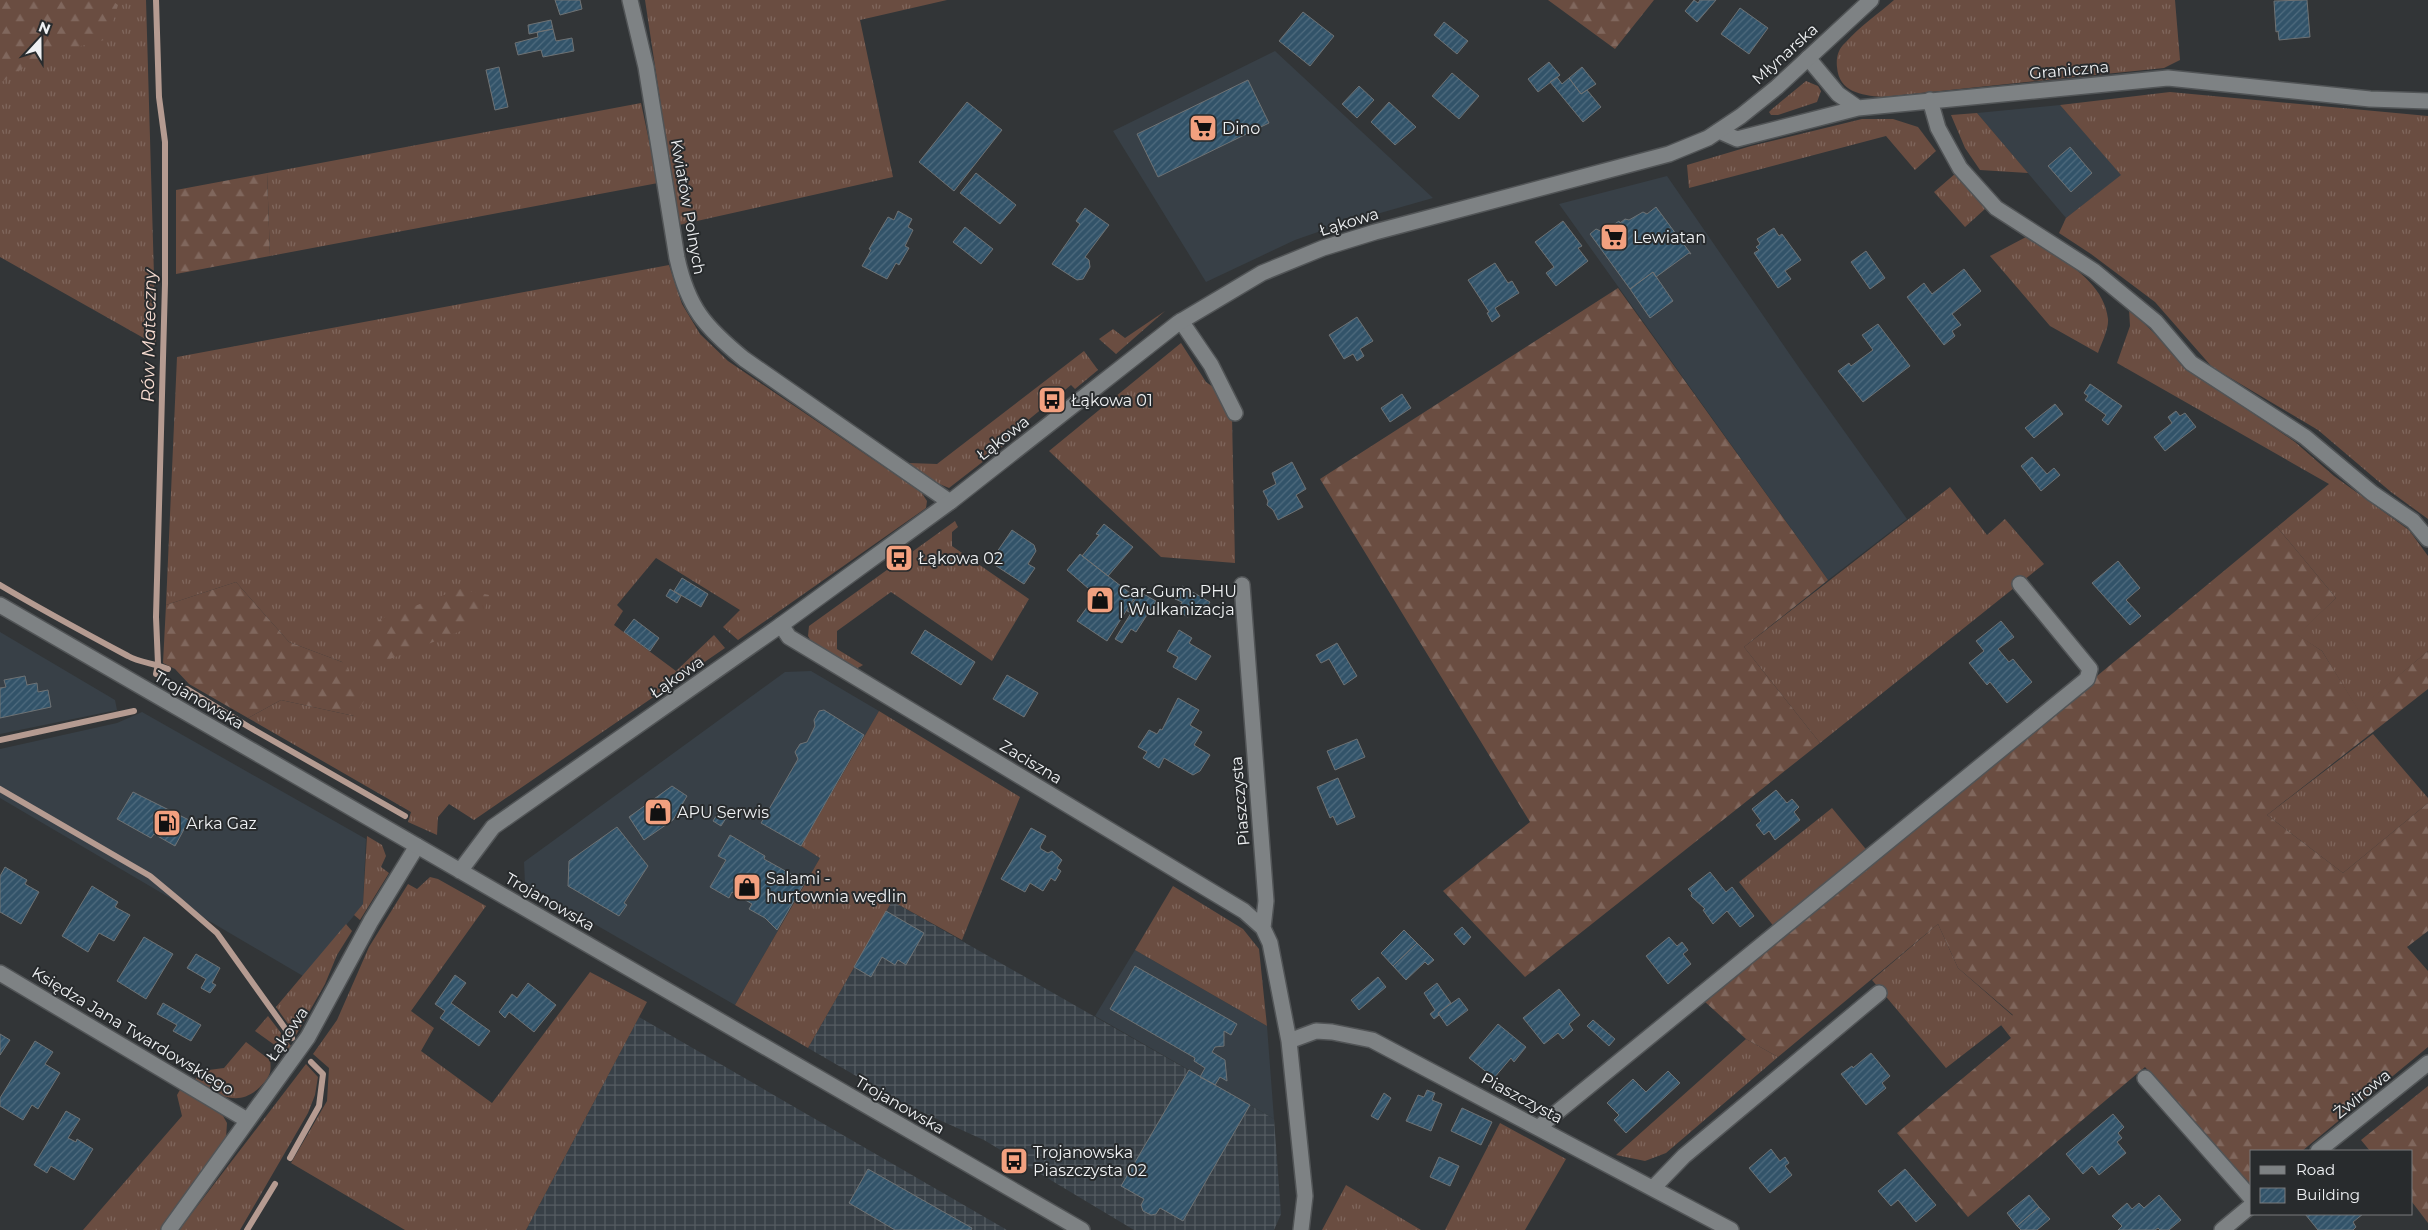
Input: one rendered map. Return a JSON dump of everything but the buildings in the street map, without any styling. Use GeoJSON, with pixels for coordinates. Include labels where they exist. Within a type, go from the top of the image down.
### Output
{"type":"FeatureCollection","features":[{"type":"Feature","properties":{"kind":"street","name":"Kwiatów Polnych"},"geometry":{"type":"LineString","coordinates":[[630,0],[646,67],[677,258],[682,282],[692,304],[714,334],[744,359],[950,502]]}},
{"type":"Feature","properties":{"kind":"street","name":"Młynarska"},"geometry":{"type":"LineString","coordinates":[[1720,131],[1777,87],[1871,0]]}},
{"type":"Feature","properties":{"kind":"street"},"geometry":{"type":"LineString","coordinates":[[1808,58],[1838,94],[1858,108]]}},
{"type":"Feature","properties":{"kind":"street","name":"Graniczna"},"geometry":{"type":"LineString","coordinates":[[1720,131],[1736,139],[1858,108],[2168,78],[2370,99],[2428,101]]}},
{"type":"Feature","properties":{"kind":"street"},"geometry":{"type":"LineString","coordinates":[[1930,100],[1938,128],[1960,168],[1996,208],[2094,272],[2156,322],[2191,363],[2304,436],[2372,493],[2413,521],[2428,539]]}},
{"type":"Feature","properties":{"kind":"street","name":"Łąkowa"},"geometry":{"type":"LineString","coordinates":[[460,871],[493,827],[781,625],[950,502],[1181,321],[1262,272],[1323,248],[1376,232],[1670,154],[1720,131]]}},
{"type":"Feature","properties":{"kind":"street"},"geometry":{"type":"LineString","coordinates":[[1181,321],[1211,365],[1235,413]]}},
{"type":"Feature","properties":{"kind":"street"},"geometry":{"type":"LineString","coordinates":[[1539,1127],[2086,679],[2090,669],[2020,584]]}},
{"type":"Feature","properties":{"kind":"street","name":"Piaszczysta"},"geometry":{"type":"LineString","coordinates":[[1242,585],[1266,901],[1263,928],[1270,943],[1288,1041],[1305,1196],[1301,1230]]}},
{"type":"Feature","properties":{"kind":"street","name":"Trojanowska"},"geometry":{"type":"LineString","coordinates":[[0,605],[1082,1230]]}},
{"type":"Feature","properties":{"kind":"street","name":"Zaciszna"},"geometry":{"type":"LineString","coordinates":[[781,625],[789,637],[1244,910],[1263,928]]}},
{"type":"Feature","properties":{"kind":"street","name":"Łąkowa"},"geometry":{"type":"LineString","coordinates":[[169,1230],[308,1037],[371,922],[417,846]]}},
{"type":"Feature","properties":{"kind":"street","name":"Księdza Jana Twardowskiego"},"geometry":{"type":"LineString","coordinates":[[0,973],[247,1120]]}},
{"type":"Feature","properties":{"kind":"street"},"geometry":{"type":"LineString","coordinates":[[1654,1187],[1684,1156],[1879,993]]}},
{"type":"Feature","properties":{"kind":"street","name":"Piaszczysta"},"geometry":{"type":"LineString","coordinates":[[1288,1041],[1316,1031],[1332,1032],[1372,1040],[1654,1187],[1731,1230]]}},
{"type":"Feature","properties":{"kind":"street","name":"Żwirowa"},"geometry":{"type":"LineString","coordinates":[[2319,1150],[2428,1063]]}},
{"type":"Feature","properties":{"kind":"street"},"geometry":{"type":"LineString","coordinates":[[2145,1078],[2250,1197]]}},
{"type":"Feature","properties":{"kind":"street"},"geometry":{"type":"LineString","coordinates":[[2222,1230],[2250,1207]]}},
{"type":"Feature","properties":{"kind":"shaded area"},"geometry":{"type":"Polygon","coordinates":[[[1275,51],[1433,198],[1338,225],[1295,240],[1206,282],[1113,131],[1275,51]]]}},
{"type":"Feature","properties":{"kind":"shaded area"},"geometry":{"type":"Polygon","coordinates":[[[2060,105],[2122,175],[2066,218],[1977,113],[2060,105]]]}},
{"type":"Feature","properties":{"kind":"shaded area"},"geometry":{"type":"Polygon","coordinates":[[[1667,176],[1802,372],[1907,519],[1828,580],[1559,204],[1667,176]]]}},
{"type":"Feature","properties":{"kind":"shaded area"},"geometry":{"type":"Polygon","coordinates":[[[0,632],[115,700],[117,710],[0,734],[0,632]]]}},
{"type":"Feature","properties":{"kind":"shaded area"},"geometry":{"type":"Polygon","coordinates":[[[811,671],[879,711],[801,846],[820,858],[735,1005],[525,884],[524,862],[785,672],[811,671]]]}},
{"type":"Feature","properties":{"kind":"shaded area"},"geometry":{"type":"Polygon","coordinates":[[[142,712],[366,839],[363,905],[303,976],[0,798],[0,749],[117,723],[142,712]]]}},
{"type":"Feature","properties":{"kind":"shaded area"},"geometry":{"type":"Polygon","coordinates":[[[892,901],[1274,1119],[1281,1214],[1274,1230],[1134,1230],[984,1140],[908,1106],[808,1048],[892,901]]]}},
{"type":"Feature","properties":{"kind":"shaded area"},"geometry":{"type":"Polygon","coordinates":[[[1135,950],[1267,1026],[1274,1119],[1095,1016],[1135,950]]]}},
{"type":"Feature","properties":{"kind":"shaded area"},"geometry":{"type":"Polygon","coordinates":[[[639,1017],[1007,1230],[526,1230],[639,1017]]]}},
{"type":"Feature","properties":{"kind":"green space"},"geometry":{"type":"Polygon","coordinates":[[[0,0],[146,0],[156,345],[0,257],[0,0]]]}},
{"type":"Feature","properties":{"kind":"green space"},"geometry":{"type":"Polygon","coordinates":[[[0,0],[111,0],[118,5],[108,39],[42,56],[0,83],[0,0]]]}},
{"type":"Feature","properties":{"kind":"green space"},"geometry":{"type":"Polygon","coordinates":[[[645,0],[947,0],[860,20],[893,177],[679,225],[645,0]]]}},
{"type":"Feature","properties":{"kind":"green space"},"geometry":{"type":"Polygon","coordinates":[[[1548,0],[1654,0],[1615,49],[1548,0]]]}},
{"type":"Feature","properties":{"kind":"green space"},"geometry":{"type":"Polygon","coordinates":[[[1894,0],[2175,0],[2180,60],[2164,68],[1882,97],[1852,91],[1842,82],[1839,75],[1837,57],[1839,51],[1856,32],[1894,0]]]}},
{"type":"Feature","properties":{"kind":"green space"},"geometry":{"type":"Polygon","coordinates":[[[1806,81],[1818,86],[1821,91],[1817,102],[1778,115],[1771,115],[1769,112],[1772,109],[1806,81]]]}},
{"type":"Feature","properties":{"kind":"green space"},"geometry":{"type":"Polygon","coordinates":[[[2170,92],[2428,116],[2428,519],[2391,492],[2318,430],[2212,367],[2155,302],[2091,254],[2059,233],[2066,218],[2121,175],[2060,105],[2170,92]]]}},
{"type":"Feature","properties":{"kind":"green space"},"geometry":{"type":"Polygon","coordinates":[[[641,103],[658,183],[270,256],[267,173],[641,103]]]}},
{"type":"Feature","properties":{"kind":"green space"},"geometry":{"type":"Polygon","coordinates":[[[1977,113],[2028,173],[1980,170],[1965,148],[1951,115],[1977,113]]]}},
{"type":"Feature","properties":{"kind":"green space"},"geometry":{"type":"Polygon","coordinates":[[[1862,119],[1893,119],[1918,127],[1936,151],[1915,170],[1886,136],[1689,188],[1687,165],[1751,146],[1862,119]]]}},
{"type":"Feature","properties":{"kind":"green space"},"geometry":{"type":"Polygon","coordinates":[[[267,173],[270,256],[176,274],[176,190],[267,173]]]}},
{"type":"Feature","properties":{"kind":"green space"},"geometry":{"type":"Polygon","coordinates":[[[1956,173],[1985,209],[1965,227],[1934,192],[1956,173]]]}},
{"type":"Feature","properties":{"kind":"green space"},"geometry":{"type":"Polygon","coordinates":[[[2026,237],[2077,270],[2098,292],[2105,305],[2108,323],[2098,353],[2050,326],[1990,256],[2026,237]]]}},
{"type":"Feature","properties":{"kind":"green space"},"geometry":{"type":"Polygon","coordinates":[[[669,265],[682,304],[700,334],[728,361],[921,492],[927,501],[926,508],[738,640],[723,627],[740,610],[656,558],[617,605],[623,611],[614,625],[676,671],[714,635],[725,648],[474,820],[449,804],[438,817],[437,835],[408,822],[411,812],[248,718],[281,700],[354,716],[342,662],[289,642],[236,582],[166,605],[177,357],[669,265]]]}},
{"type":"Feature","properties":{"kind":"green space"},"geometry":{"type":"Polygon","coordinates":[[[1618,288],[1828,580],[1744,647],[1820,743],[1525,977],[1443,891],[1530,822],[1320,479],[1618,288]]]}},
{"type":"Feature","properties":{"kind":"green space"},"geometry":{"type":"Polygon","coordinates":[[[2129,309],[2154,333],[2182,365],[2295,442],[2334,476],[2409,530],[2428,556],[2428,651],[2358,710],[2322,651],[2297,635],[2336,598],[2277,527],[2329,484],[2117,363],[2130,326],[2129,309]]]}},
{"type":"Feature","properties":{"kind":"green space"},"geometry":{"type":"Polygon","coordinates":[[[1165,311],[1116,354],[1099,339],[1113,329],[1125,338],[1165,311]]]}},
{"type":"Feature","properties":{"kind":"green space"},"geometry":{"type":"Polygon","coordinates":[[[1181,343],[1206,382],[1220,392],[1232,416],[1235,563],[1161,557],[1049,451],[1181,343]]]}},
{"type":"Feature","properties":{"kind":"green space"},"geometry":{"type":"Polygon","coordinates":[[[1084,351],[1098,370],[1075,389],[1071,385],[1005,439],[1007,443],[949,488],[937,483],[909,463],[937,464],[1084,351]]]}},
{"type":"Feature","properties":{"kind":"green space"},"geometry":{"type":"Polygon","coordinates":[[[1950,487],[1987,535],[2005,519],[2044,564],[1820,743],[1744,647],[1950,487]]]}},
{"type":"Feature","properties":{"kind":"green space"},"geometry":{"type":"Polygon","coordinates":[[[955,521],[958,527],[952,532],[952,546],[1029,599],[992,661],[891,592],[837,631],[837,649],[863,665],[856,669],[812,643],[808,636],[809,626],[955,521]]]}},
{"type":"Feature","properties":{"kind":"green space"},"geometry":{"type":"Polygon","coordinates":[[[2277,527],[2336,598],[2298,635],[2322,651],[2358,709],[2428,651],[2428,689],[2267,815],[2343,873],[2428,803],[2428,931],[2407,947],[2428,971],[2428,1047],[2303,1150],[2250,1150],[2250,1187],[2145,1067],[1968,1217],[1897,1133],[2011,1038],[2001,1025],[2013,1015],[1958,968],[1938,924],[1778,1057],[1746,1039],[1704,1001],[2277,527]]]}},
{"type":"Feature","properties":{"kind":"green space"},"geometry":{"type":"Polygon","coordinates":[[[236,582],[289,642],[342,662],[367,697],[354,716],[281,700],[248,718],[189,684],[175,669],[163,663],[166,605],[236,582]]]}},
{"type":"Feature","properties":{"kind":"green space"},"geometry":{"type":"Polygon","coordinates":[[[460,589],[489,595],[481,623],[375,665],[361,642],[380,619],[460,589]]]}},
{"type":"Feature","properties":{"kind":"green space"},"geometry":{"type":"Polygon","coordinates":[[[879,711],[1020,797],[962,940],[892,901],[808,1048],[735,1005],[820,858],[801,846],[879,711]]]}},
{"type":"Feature","properties":{"kind":"green space"},"geometry":{"type":"Polygon","coordinates":[[[2373,734],[2428,798],[2428,803],[2343,873],[2267,815],[2373,734]]]}},
{"type":"Feature","properties":{"kind":"green space"},"geometry":{"type":"Polygon","coordinates":[[[1832,808],[1869,853],[1775,928],[1739,882],[1832,808]]]}},
{"type":"Feature","properties":{"kind":"green space"},"geometry":{"type":"Polygon","coordinates":[[[367,836],[382,845],[386,856],[381,867],[389,873],[360,920],[354,915],[363,904],[367,836]]]}},
{"type":"Feature","properties":{"kind":"green space"},"geometry":{"type":"Polygon","coordinates":[[[430,877],[438,879],[486,906],[411,1011],[434,1028],[421,1051],[492,1103],[590,972],[647,1002],[526,1230],[405,1230],[291,1163],[327,1101],[329,1068],[313,1054],[337,1020],[369,947],[408,884],[417,889],[430,877]]]}},
{"type":"Feature","properties":{"kind":"green space"},"geometry":{"type":"Polygon","coordinates":[[[1173,886],[1243,929],[1259,949],[1267,1026],[1135,950],[1173,886]]]}},
{"type":"Feature","properties":{"kind":"green space"},"geometry":{"type":"Polygon","coordinates":[[[346,924],[352,931],[337,955],[325,984],[296,1035],[276,1007],[346,924]]]}},
{"type":"Feature","properties":{"kind":"green space"},"geometry":{"type":"Polygon","coordinates":[[[1938,924],[1958,968],[2013,1016],[1946,1068],[1872,980],[1938,924]]]}},
{"type":"Feature","properties":{"kind":"green space"},"geometry":{"type":"Polygon","coordinates":[[[268,1016],[291,1046],[287,1051],[276,1046],[255,1031],[268,1016]]]}},
{"type":"Feature","properties":{"kind":"green space"},"geometry":{"type":"Polygon","coordinates":[[[1746,1039],[1778,1057],[1666,1153],[1645,1161],[1616,1155],[1746,1039]]]}},
{"type":"Feature","properties":{"kind":"green space"},"geometry":{"type":"Polygon","coordinates":[[[246,1042],[270,1060],[271,1065],[268,1078],[252,1094],[235,1098],[227,1097],[211,1091],[194,1081],[201,1071],[224,1068],[246,1042]]]}},
{"type":"Feature","properties":{"kind":"green space"},"geometry":{"type":"Polygon","coordinates":[[[306,1064],[318,1077],[315,1095],[308,1113],[240,1230],[179,1230],[306,1064]]]}},
{"type":"Feature","properties":{"kind":"green space"},"geometry":{"type":"Polygon","coordinates":[[[2428,1086],[2428,1223],[2413,1203],[2413,1150],[2369,1150],[2361,1140],[2428,1086]]]}},
{"type":"Feature","properties":{"kind":"green space"},"geometry":{"type":"Polygon","coordinates":[[[181,1088],[223,1116],[227,1123],[226,1138],[223,1146],[161,1230],[83,1230],[182,1116],[177,1095],[181,1088]]]}},
{"type":"Feature","properties":{"kind":"green space"},"geometry":{"type":"Polygon","coordinates":[[[1500,1123],[1566,1159],[1525,1230],[1445,1230],[1500,1123]]]}},
{"type":"Feature","properties":{"kind":"green space"},"geometry":{"type":"Polygon","coordinates":[[[1346,1185],[1421,1230],[1322,1230],[1346,1185]]]}},
{"type":"Feature","properties":{"kind":"waterway","name":"Rów Mateczny"},"geometry":{"type":"LineString","coordinates":[[156,0],[159,97],[165,142],[165,284],[156,617],[158,664],[156,674]]}},
{"type":"Feature","properties":{"kind":"waterway"},"geometry":{"type":"LineString","coordinates":[[0,585],[133,658],[168,669]]}},
{"type":"Feature","properties":{"kind":"waterway"},"geometry":{"type":"LineString","coordinates":[[187,689],[249,727],[405,816]]}},
{"type":"Feature","properties":{"kind":"waterway","name":"Rów Mateczny"},"geometry":{"type":"LineString","coordinates":[[0,740],[134,711]]}},
{"type":"Feature","properties":{"kind":"waterway"},"geometry":{"type":"LineString","coordinates":[[0,789],[150,876],[180,901],[217,933],[292,1038]]}},
{"type":"Feature","properties":{"kind":"waterway"},"geometry":{"type":"LineString","coordinates":[[290,1158],[319,1106],[323,1074],[311,1062]]}},
{"type":"Feature","properties":{"kind":"waterway"},"geometry":{"type":"LineString","coordinates":[[247,1230],[275,1184]]}},
{"type":"Feature","properties":{"kind":"place","name":"Dino"},"geometry":{"type":"Point","coordinates":[1203,128]}},
{"type":"Feature","properties":{"kind":"place","name":"Lewiatan"},"geometry":{"type":"Point","coordinates":[1614,237]}},
{"type":"Feature","properties":{"kind":"place","name":"Łąkowa 01"},"geometry":{"type":"Point","coordinates":[1052,400]}},
{"type":"Feature","properties":{"kind":"place","name":"Łąkowa 02"},"geometry":{"type":"Point","coordinates":[899,558]}},
{"type":"Feature","properties":{"kind":"place","name":"Car-Gum. PHU | Wulkanizacja"},"geometry":{"type":"Point","coordinates":[1100,600]}},
{"type":"Feature","properties":{"kind":"place","name":"APU Serwis"},"geometry":{"type":"Point","coordinates":[658,812]}},
{"type":"Feature","properties":{"kind":"place","name":"Arka Gaz"},"geometry":{"type":"Point","coordinates":[167,823]}},
{"type":"Feature","properties":{"kind":"place","name":"Salami - hurtownia wędlin"},"geometry":{"type":"Point","coordinates":[747,887]}},
{"type":"Feature","properties":{"kind":"place","name":"Trojanowska Piaszczysta 02"},"geometry":{"type":"Point","coordinates":[1014,1161]}}]}
